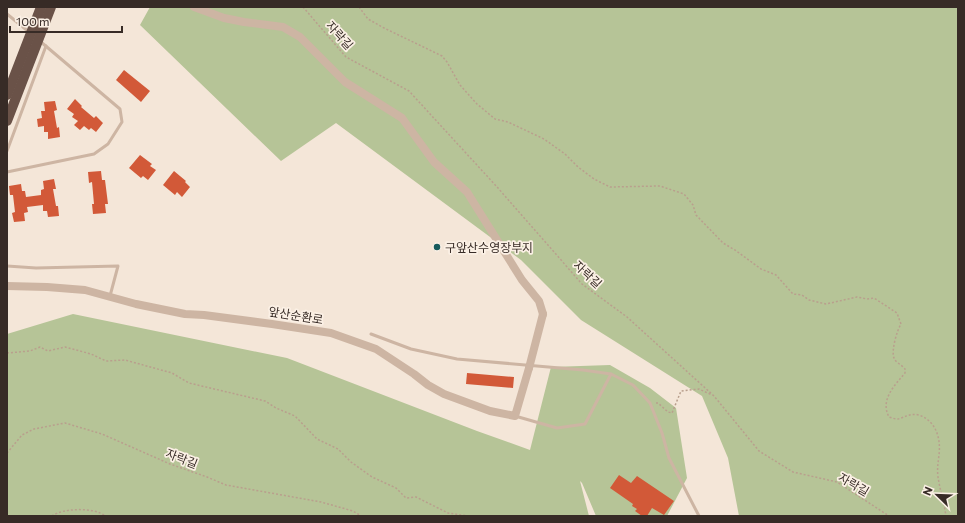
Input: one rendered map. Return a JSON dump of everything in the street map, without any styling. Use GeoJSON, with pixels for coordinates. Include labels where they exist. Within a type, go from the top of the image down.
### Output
{"type":"FeatureCollection","features":[{"type":"Feature","properties":{"kind":"highway"},"geometry":{"type":"LineString","coordinates":[[7,95],[41,7]]}},
{"type":"Feature","properties":{"kind":"highway"},"geometry":{"type":"LineString","coordinates":[[7,122],[51,7]]}},
{"type":"Feature","properties":{"kind":"street"},"geometry":{"type":"LineString","coordinates":[[194,7],[224,18],[283,27],[300,37],[345,82],[402,118],[434,162],[466,192],[522,280],[539,301],[543,314],[515,416]]}},
{"type":"Feature","properties":{"kind":"street","name":"앞산순환로"},"geometry":{"type":"LineString","coordinates":[[9,287],[47,287],[85,290],[110,298],[185,314],[272,324],[331,334],[376,349],[428,385],[444,394],[490,411],[515,416]]}},
{"type":"Feature","properties":{"kind":"lane"},"geometry":{"type":"LineString","coordinates":[[7,14],[120,108],[122,122],[108,144],[94,154],[7,172]]}},
{"type":"Feature","properties":{"kind":"lane"},"geometry":{"type":"LineString","coordinates":[[7,151],[46,46]]}},
{"type":"Feature","properties":{"kind":"lane"},"geometry":{"type":"LineString","coordinates":[[7,266],[36,268],[118,266],[110,298]]}},
{"type":"Feature","properties":{"kind":"lane"},"geometry":{"type":"LineString","coordinates":[[371,334],[411,349],[457,359],[583,370],[611,374],[633,384],[650,403],[662,432],[669,458],[699,516]]}},
{"type":"Feature","properties":{"kind":"lane"},"geometry":{"type":"LineString","coordinates":[[515,416],[557,428],[585,424],[611,374]]}},
{"type":"Feature","properties":{"kind":"path","name":"자락길"},"geometry":{"type":"LineString","coordinates":[[303,7],[346,57],[409,91],[498,188],[582,284],[627,317],[714,396],[759,451],[793,472],[837,482],[889,516]]}},
{"type":"Feature","properties":{"kind":"path"},"geometry":{"type":"LineString","coordinates":[[359,7],[368,18],[382,27],[442,56],[460,85],[477,104],[495,118],[508,122],[544,139],[565,154],[578,167],[594,179],[610,187],[660,186],[684,194],[693,205],[696,215],[723,243],[760,269],[776,274],[793,294],[802,294],[809,300],[826,304],[857,297],[867,299],[874,298],[897,313],[901,324],[897,330],[892,353],[894,360],[905,368],[905,373],[890,392],[885,403],[886,412],[889,417],[897,419],[915,414],[927,419],[933,425],[937,432],[939,444],[938,478],[944,500],[946,516]]}},
{"type":"Feature","properties":{"kind":"path"},"geometry":{"type":"LineString","coordinates":[[7,353],[30,351],[40,347],[48,351],[65,347],[106,360],[125,360],[172,373],[189,383],[265,401],[276,408],[296,416],[317,439],[338,449],[351,462],[372,477],[396,488],[406,498],[416,497],[448,513],[468,516]]}},
{"type":"Feature","properties":{"kind":"path"},"geometry":{"type":"LineString","coordinates":[[650,403],[658,403],[668,412],[672,413],[681,392],[699,389],[714,396]]}},
{"type":"Feature","properties":{"kind":"path","name":"자락길"},"geometry":{"type":"LineString","coordinates":[[7,453],[22,435],[34,428],[65,423],[102,434],[170,464],[207,477],[226,486],[321,502],[353,511],[361,516]]}},
{"type":"Feature","properties":{"kind":"path"},"geometry":{"type":"LineString","coordinates":[[52,516],[55,513],[87,510],[103,514],[105,516]]}},
{"type":"Feature","properties":{"kind":"green space"},"geometry":{"type":"Polygon","coordinates":[[[150,7],[958,7],[958,516],[739,516],[728,458],[702,396],[581,320],[521,260],[336,123],[281,161],[140,25],[150,7]]]}},
{"type":"Feature","properties":{"kind":"green space"},"geometry":{"type":"Polygon","coordinates":[[[73,314],[287,358],[530,450],[551,367],[610,365],[650,388],[676,408],[687,478],[667,516],[596,516],[580,481],[589,516],[7,516],[7,334],[73,314]]]}},
{"type":"Feature","properties":{"kind":"building"},"geometry":{"type":"Polygon","coordinates":[[[124,70],[150,91],[141,102],[116,80],[124,70]]]}},
{"type":"Feature","properties":{"kind":"building"},"geometry":{"type":"Polygon","coordinates":[[[75,99],[82,106],[81,107],[94,118],[96,116],[103,123],[96,132],[91,128],[89,130],[84,126],[80,130],[74,125],[78,121],[72,117],[74,114],[67,109],[75,99]]]}},
{"type":"Feature","properties":{"kind":"building"},"geometry":{"type":"Polygon","coordinates":[[[55,101],[57,110],[54,111],[57,128],[59,127],[60,137],[48,139],[48,132],[44,132],[44,126],[38,127],[37,119],[42,118],[41,111],[45,111],[44,102],[55,101]]]}},
{"type":"Feature","properties":{"kind":"building"},"geometry":{"type":"Polygon","coordinates":[[[140,155],[152,164],[150,166],[156,170],[148,180],[143,176],[141,178],[129,168],[140,155]]]}},
{"type":"Feature","properties":{"kind":"building"},"geometry":{"type":"Polygon","coordinates":[[[101,171],[102,180],[105,180],[108,204],[105,204],[106,213],[93,214],[92,204],[94,204],[92,182],[89,183],[88,172],[101,171]]]}},
{"type":"Feature","properties":{"kind":"building"},"geometry":{"type":"Polygon","coordinates":[[[174,171],[186,181],[185,182],[190,187],[182,197],[177,192],[175,195],[163,185],[174,171]]]}},
{"type":"Feature","properties":{"kind":"building"},"geometry":{"type":"Polygon","coordinates":[[[54,179],[56,189],[53,189],[59,216],[48,217],[47,211],[43,211],[43,205],[27,207],[28,212],[24,213],[25,221],[14,222],[12,213],[15,212],[13,195],[10,195],[9,186],[21,184],[22,191],[25,191],[26,197],[41,195],[41,190],[44,189],[43,181],[54,179]]]}},
{"type":"Feature","properties":{"kind":"building"},"geometry":{"type":"Polygon","coordinates":[[[467,373],[514,377],[513,388],[466,384],[467,373]]]}},
{"type":"Feature","properties":{"kind":"building"},"geometry":{"type":"Polygon","coordinates":[[[619,475],[631,483],[637,476],[674,501],[664,515],[652,508],[647,516],[642,516],[635,511],[637,509],[632,506],[633,504],[610,488],[619,475]]]}},
{"type":"Feature","properties":{"kind":"place","name":"구앞산수영장부지"},"geometry":{"type":"Point","coordinates":[437,247]}}]}
